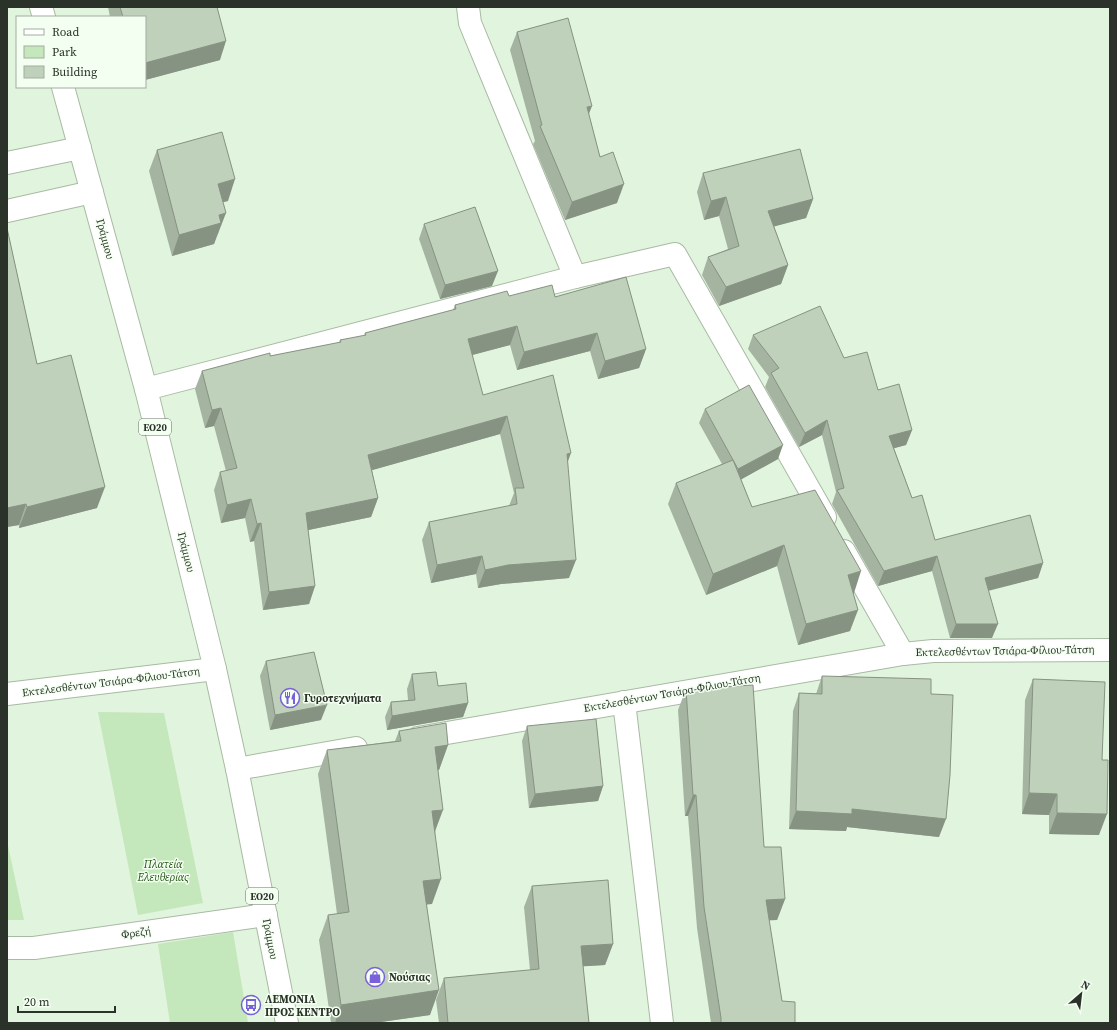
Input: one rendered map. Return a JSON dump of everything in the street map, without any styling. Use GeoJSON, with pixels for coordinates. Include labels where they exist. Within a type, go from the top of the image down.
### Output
{"type":"FeatureCollection","features":[{"type":"Feature","properties":{"kind":"street"},"geometry":{"type":"LineString","coordinates":[[468,7],[470,23],[575,277]]}},
{"type":"Feature","properties":{"kind":"street","name":"Γράμμου"},"geometry":{"type":"LineString","coordinates":[[63,88],[146,389],[215,669],[237,769],[287,1023]]}},
{"type":"Feature","properties":{"kind":"street"},"geometry":{"type":"LineString","coordinates":[[7,162],[80,148]]}},
{"type":"Feature","properties":{"kind":"street"},"geometry":{"type":"LineString","coordinates":[[7,211],[92,192]]}},
{"type":"Feature","properties":{"kind":"street"},"geometry":{"type":"LineString","coordinates":[[146,389],[575,277],[675,254],[903,654]]}},
{"type":"Feature","properties":{"kind":"street","name":"Εκτελεσθέντων Τσιάρα-Φίλιου-Τάτση"},"geometry":{"type":"LineString","coordinates":[[400,741],[903,654],[933,651],[1110,650]]}},
{"type":"Feature","properties":{"kind":"street","name":"Εκτελεσθέντων Τσιάρα-Φίλιου-Τάτση"},"geometry":{"type":"LineString","coordinates":[[7,694],[215,669]]}},
{"type":"Feature","properties":{"kind":"street"},"geometry":{"type":"LineString","coordinates":[[624,702],[662,1023]]}},
{"type":"Feature","properties":{"kind":"street"},"geometry":{"type":"LineString","coordinates":[[237,769],[376,745]]}},
{"type":"Feature","properties":{"kind":"street","name":"Φρεζή"},"geometry":{"type":"LineString","coordinates":[[7,948],[34,948],[266,915]]}},
{"type":"Feature","properties":{"kind":"green space","name":"Πλατεία Ελευθερίας"},"geometry":{"type":"Polygon","coordinates":[[[98,712],[164,713],[203,903],[138,915],[98,712]]]}},
{"type":"Feature","properties":{"kind":"green space"},"geometry":{"type":"Polygon","coordinates":[[[7,841],[24,920],[7,920],[7,841]]]}},
{"type":"Feature","properties":{"kind":"green space"},"geometry":{"type":"Polygon","coordinates":[[[233,932],[248,1023],[170,1023],[158,944],[233,932]]]}},
{"type":"Feature","properties":{"kind":"building"},"geometry":{"type":"Polygon","coordinates":[[[120,7],[217,7],[226,41],[146,63],[146,16],[123,16],[120,7]]]}},
{"type":"Feature","properties":{"kind":"building"},"geometry":{"type":"Polygon","coordinates":[[[568,18],[592,106],[587,107],[600,157],[613,152],[624,184],[572,202],[540,126],[542,125],[517,32],[568,18]]]}},
{"type":"Feature","properties":{"kind":"building"},"geometry":{"type":"Polygon","coordinates":[[[222,132],[235,179],[218,184],[226,213],[219,215],[221,223],[179,235],[157,150],[222,132]]]}},
{"type":"Feature","properties":{"kind":"building"},"geometry":{"type":"Polygon","coordinates":[[[800,149],[813,199],[768,211],[788,265],[726,287],[708,257],[739,246],[726,197],[711,201],[703,173],[800,149]]]}},
{"type":"Feature","properties":{"kind":"building"},"geometry":{"type":"Polygon","coordinates":[[[475,207],[498,271],[445,285],[424,224],[475,207]]]}},
{"type":"Feature","properties":{"kind":"building"},"geometry":{"type":"Polygon","coordinates":[[[7,228],[37,364],[71,355],[105,487],[27,507],[26,504],[7,508],[7,228]]]}},
{"type":"Feature","properties":{"kind":"building"},"geometry":{"type":"Polygon","coordinates":[[[626,277],[646,349],[605,361],[597,333],[524,352],[517,326],[468,339],[483,395],[553,375],[571,453],[567,454],[576,560],[508,565],[485,570],[482,556],[437,565],[429,522],[517,504],[515,488],[524,488],[507,416],[368,455],[378,498],[306,513],[315,586],[269,592],[261,523],[257,524],[251,499],[227,505],[220,472],[237,468],[221,408],[212,410],[202,371],[270,353],[270,356],[341,342],[340,340],[366,335],[365,333],[456,309],[455,305],[507,291],[509,296],[552,285],[555,297],[626,277]]]}},
{"type":"Feature","properties":{"kind":"building"},"geometry":{"type":"Polygon","coordinates":[[[820,306],[844,358],[867,352],[878,390],[899,384],[912,430],[889,436],[912,498],[922,495],[935,540],[1030,515],[1043,563],[985,578],[998,624],[956,624],[937,556],[884,571],[837,490],[844,488],[827,420],[805,433],[771,373],[779,368],[753,335],[820,306]]]}},
{"type":"Feature","properties":{"kind":"building"},"geometry":{"type":"Polygon","coordinates":[[[749,385],[783,445],[738,469],[705,409],[749,385]]]}},
{"type":"Feature","properties":{"kind":"building"},"geometry":{"type":"Polygon","coordinates":[[[733,460],[752,507],[815,490],[861,571],[848,575],[858,610],[806,624],[784,545],[713,574],[676,483],[733,460]]]}},
{"type":"Feature","properties":{"kind":"building","name":"Γυροτεχνήματα"},"geometry":{"type":"Polygon","coordinates":[[[314,652],[327,705],[275,715],[266,661],[314,652]]]}},
{"type":"Feature","properties":{"kind":"building"},"geometry":{"type":"Polygon","coordinates":[[[436,672],[438,686],[466,683],[468,703],[392,716],[391,702],[415,700],[412,674],[436,672]]]}},
{"type":"Feature","properties":{"kind":"building"},"geometry":{"type":"Polygon","coordinates":[[[822,676],[931,679],[931,694],[953,695],[950,775],[946,819],[852,809],[852,814],[796,811],[799,693],[822,694],[822,676]]]}},
{"type":"Feature","properties":{"kind":"building"},"geometry":{"type":"Polygon","coordinates":[[[1033,679],[1105,682],[1102,760],[1108,760],[1107,814],[1057,813],[1057,794],[1029,793],[1033,679]]]}},
{"type":"Feature","properties":{"kind":"building"},"geometry":{"type":"Polygon","coordinates":[[[753,685],[764,847],[781,847],[785,899],[766,900],[782,1001],[795,1002],[795,1023],[721,1023],[704,907],[696,795],[693,795],[686,689],[753,685]]]}},
{"type":"Feature","properties":{"kind":"building"},"geometry":{"type":"Polygon","coordinates":[[[596,719],[603,786],[535,794],[527,726],[596,719]]]}},
{"type":"Feature","properties":{"kind":"building"},"geometry":{"type":"Polygon","coordinates":[[[446,723],[448,745],[435,747],[443,810],[432,811],[441,879],[423,881],[439,990],[341,1005],[328,915],[349,912],[327,750],[401,741],[399,731],[446,723]]]}},
{"type":"Feature","properties":{"kind":"building"},"geometry":{"type":"Polygon","coordinates":[[[608,880],[613,944],[581,946],[589,1023],[448,1023],[444,978],[539,969],[532,886],[608,880]]]}},
{"type":"Feature","properties":{"kind":"place","name":"Γυροτεχνήματα"},"geometry":{"type":"Point","coordinates":[290,698]}},
{"type":"Feature","properties":{"kind":"place","name":"Νούσιας"},"geometry":{"type":"Point","coordinates":[375,977]}},
{"type":"Feature","properties":{"kind":"place","name":"ΛΕΜΟΝΙΑ ΠΡΟΣ ΚΕΝΤΡΟ"},"geometry":{"type":"Point","coordinates":[251,1005]}}]}
